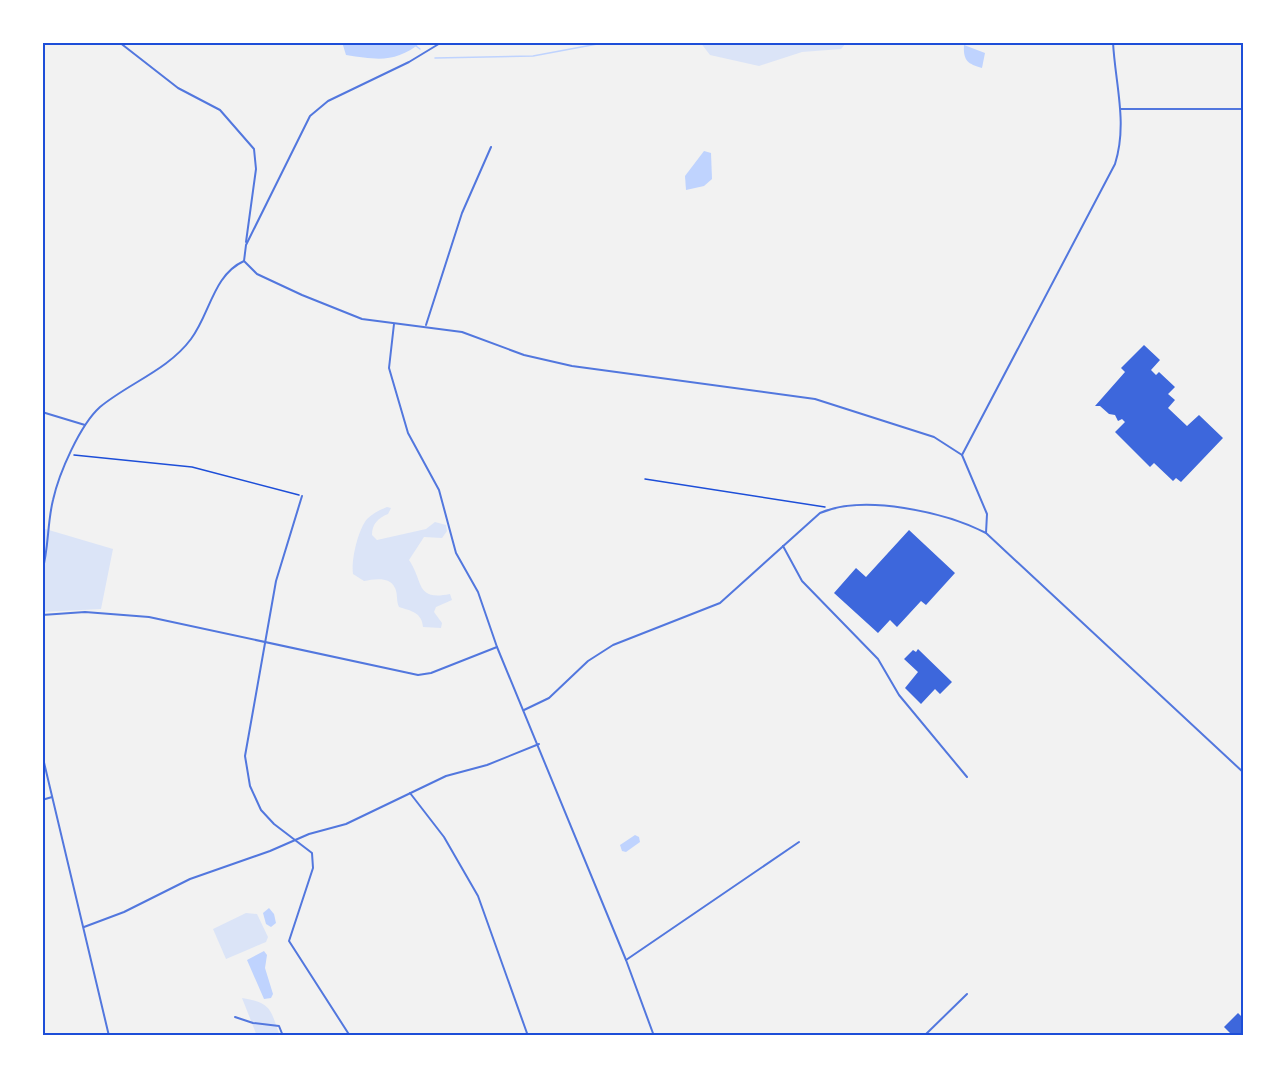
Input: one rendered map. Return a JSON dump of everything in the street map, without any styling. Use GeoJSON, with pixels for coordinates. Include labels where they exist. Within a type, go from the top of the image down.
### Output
{"type":"FeatureCollection","features":[{"type":"Feature","properties":{"kind":"street"},"geometry":{"type":"LineString","coordinates":[[119,42],[178,88],[220,110],[254,149],[256,169],[246,226],[244,261]]}},
{"type":"Feature","properties":{"kind":"street"},"geometry":{"type":"LineString","coordinates":[[246,245],[310,116],[328,101],[409,62],[442,42]]}},
{"type":"Feature","properties":{"kind":"street"},"geometry":{"type":"LineString","coordinates":[[962,455],[1115,164],[1121,146],[1121,109],[1113,42]]}},
{"type":"Feature","properties":{"kind":"street"},"geometry":{"type":"LineString","coordinates":[[1121,109],[1244,109]]}},
{"type":"Feature","properties":{"kind":"street"},"geometry":{"type":"LineString","coordinates":[[426,326],[462,213],[491,147]]}},
{"type":"Feature","properties":{"kind":"street"},"geometry":{"type":"LineString","coordinates":[[244,261],[257,274],[324,305],[362,319],[462,332],[524,355],[572,366],[815,399],[934,437],[962,455],[987,514],[986,533]]}},
{"type":"Feature","properties":{"kind":"street"},"geometry":{"type":"LineString","coordinates":[[42,572],[47,554],[53,499],[70,455],[85,425],[100,407],[181,351],[198,328],[222,278],[233,266],[244,261]]}},
{"type":"Feature","properties":{"kind":"street"},"geometry":{"type":"LineString","coordinates":[[394,324],[389,368],[408,434],[439,490],[456,553],[478,592],[497,647],[539,744],[654,1036]]}},
{"type":"Feature","properties":{"kind":"street"},"geometry":{"type":"LineString","coordinates":[[42,412],[85,425]]}},
{"type":"Feature","properties":{"kind":"street"},"geometry":{"type":"LineString","coordinates":[[302,496],[283,553],[265,641],[247,740],[246,774],[261,810],[274,824],[312,853],[313,868],[289,941],[350,1036]]}},
{"type":"Feature","properties":{"kind":"street"},"geometry":{"type":"LineString","coordinates":[[524,710],[549,698],[588,661],[613,645],[720,603],[820,513],[832,508],[860,506],[946,516],[986,533],[1244,773]]}},
{"type":"Feature","properties":{"kind":"street"},"geometry":{"type":"LineString","coordinates":[[783,546],[802,581],[878,659],[899,695],[967,777]]}},
{"type":"Feature","properties":{"kind":"street"},"geometry":{"type":"LineString","coordinates":[[42,615],[85,612],[149,617],[418,675],[430,674],[497,647]]}},
{"type":"Feature","properties":{"kind":"street"},"geometry":{"type":"LineString","coordinates":[[84,927],[124,912],[190,879],[309,834],[346,824],[446,776],[487,765],[539,744]]}},
{"type":"Feature","properties":{"kind":"street"},"geometry":{"type":"LineString","coordinates":[[42,754],[109,1036]]}},
{"type":"Feature","properties":{"kind":"street"},"geometry":{"type":"LineString","coordinates":[[410,793],[444,837],[478,896],[528,1036]]}},
{"type":"Feature","properties":{"kind":"street"},"geometry":{"type":"LineString","coordinates":[[42,800],[52,797]]}},
{"type":"Feature","properties":{"kind":"street"},"geometry":{"type":"LineString","coordinates":[[626,960],[800,842]]}},
{"type":"Feature","properties":{"kind":"street"},"geometry":{"type":"LineString","coordinates":[[924,1036],[967,994]]}},
{"type":"Feature","properties":{"kind":"street"},"geometry":{"type":"LineString","coordinates":[[235,1017],[253,1023],[279,1026],[283,1036]]}},
{"type":"Feature","properties":{"kind":"path"},"geometry":{"type":"LineString","coordinates":[[70,455],[192,467],[302,496]]}},
{"type":"Feature","properties":{"kind":"path"},"geometry":{"type":"LineString","coordinates":[[645,479],[832,508]]}},
{"type":"Feature","properties":{"kind":"shaded area"},"geometry":{"type":"Polygon","coordinates":[[[700,42],[847,42],[841,49],[802,52],[759,66],[710,55],[700,42]]]}},
{"type":"Feature","properties":{"kind":"shaded area"},"geometry":{"type":"Polygon","coordinates":[[[387,507],[391,508],[388,514],[373,528],[372,535],[377,540],[426,529],[435,522],[446,525],[447,531],[442,538],[424,537],[409,560],[426,592],[431,595],[450,594],[452,600],[436,607],[434,612],[442,623],[441,628],[423,627],[421,619],[412,611],[399,607],[393,584],[381,579],[364,581],[353,574],[356,545],[364,524],[372,515],[387,507]]]}},
{"type":"Feature","properties":{"kind":"shaded area"},"geometry":{"type":"Polygon","coordinates":[[[42,528],[113,549],[101,609],[42,612],[42,528]]]}},
{"type":"Feature","properties":{"kind":"shaded area"},"geometry":{"type":"Polygon","coordinates":[[[246,913],[257,914],[268,937],[266,942],[226,959],[213,929],[246,913]]]}},
{"type":"Feature","properties":{"kind":"shaded area"},"geometry":{"type":"Polygon","coordinates":[[[242,998],[259,1002],[269,1009],[280,1036],[257,1036],[242,998]]]}},
{"type":"Feature","properties":{"kind":"water"},"geometry":{"type":"Polygon","coordinates":[[[342,42],[422,42],[403,54],[377,59],[346,55],[342,42]]]}},
{"type":"Feature","properties":{"kind":"water"},"geometry":{"type":"Polygon","coordinates":[[[964,45],[985,53],[982,68],[967,61],[964,55],[964,45]]]}},
{"type":"Feature","properties":{"kind":"water"},"geometry":{"type":"Polygon","coordinates":[[[704,151],[711,153],[712,179],[704,186],[686,190],[685,176],[704,151]]]}},
{"type":"Feature","properties":{"kind":"water"},"geometry":{"type":"Polygon","coordinates":[[[635,835],[639,837],[640,842],[626,852],[622,851],[620,845],[635,835]]]}},
{"type":"Feature","properties":{"kind":"water"},"geometry":{"type":"Polygon","coordinates":[[[269,908],[274,914],[276,923],[271,927],[266,924],[263,913],[269,908]]]}},
{"type":"Feature","properties":{"kind":"water"},"geometry":{"type":"Polygon","coordinates":[[[264,951],[267,955],[265,968],[273,994],[271,998],[264,999],[247,960],[264,951]]]}},
{"type":"Feature","properties":{"kind":"building"},"geometry":{"type":"Polygon","coordinates":[[[1144,345],[1160,360],[1151,370],[1156,375],[1159,372],[1175,387],[1168,394],[1175,400],[1168,408],[1187,426],[1199,415],[1223,438],[1181,482],[1176,478],[1173,481],[1154,463],[1150,467],[1115,432],[1125,422],[1122,419],[1118,421],[1115,415],[1109,414],[1100,406],[1095,406],[1125,372],[1121,368],[1144,345]]]}},
{"type":"Feature","properties":{"kind":"building"},"geometry":{"type":"Polygon","coordinates":[[[909,530],[955,573],[926,605],[921,601],[897,627],[890,620],[878,633],[834,593],[856,568],[866,577],[909,530]]]}},
{"type":"Feature","properties":{"kind":"building"},"geometry":{"type":"Polygon","coordinates":[[[918,649],[952,682],[940,694],[935,689],[921,704],[905,688],[918,672],[904,659],[913,650],[916,652],[918,649]]]}},
{"type":"Feature","properties":{"kind":"building"},"geometry":{"type":"Polygon","coordinates":[[[1238,1013],[1244,1019],[1244,1036],[1233,1036],[1224,1027],[1238,1013]]]}},
{"type":"Feature","properties":{"kind":"waterway"},"geometry":{"type":"LineString","coordinates":[[435,58],[533,56],[608,42]]}},
{"type":"Feature","properties":{"kind":"waterway"},"geometry":{"type":"LineString","coordinates":[[416,46],[420,49]]}}]}
